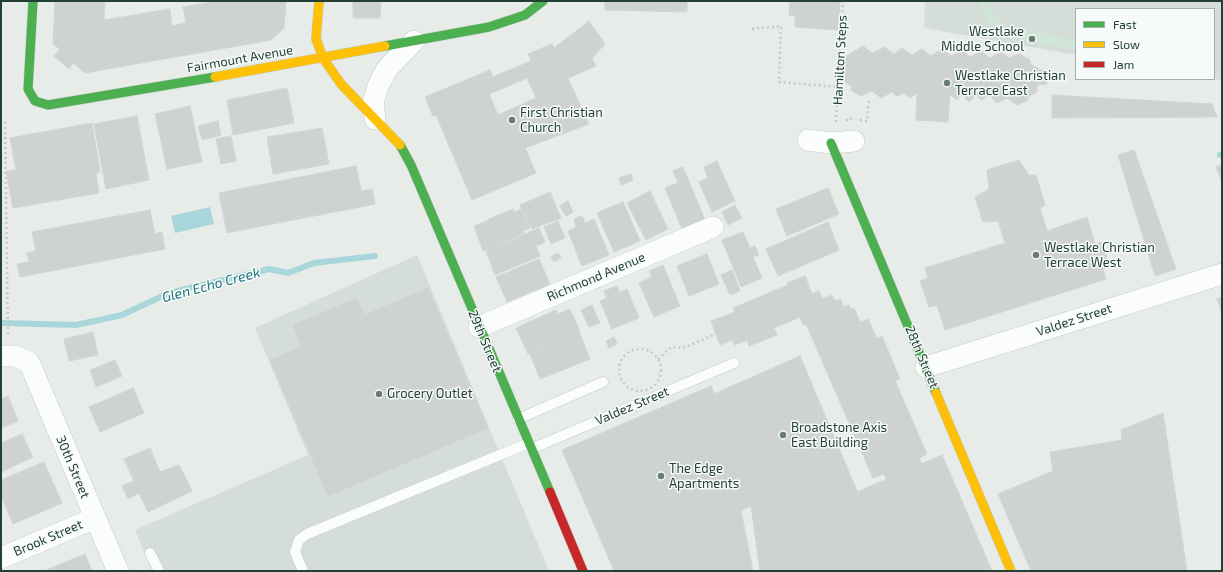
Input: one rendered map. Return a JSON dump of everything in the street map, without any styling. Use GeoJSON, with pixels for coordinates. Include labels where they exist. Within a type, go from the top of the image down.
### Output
{"type":"FeatureCollection","features":[{"type":"Feature","properties":{"kind":"street","name":"Fairmount Avenue"},"geometry":{"type":"LineString","coordinates":[[32,1],[28,89],[35,101],[48,105],[323,58],[489,27],[525,15],[543,1]]}},
{"type":"Feature","properties":{"kind":"street","name":"29th Street"},"geometry":{"type":"LineString","coordinates":[[319,1],[316,39],[323,58],[340,84],[400,145],[411,165],[583,571]]}},
{"type":"Feature","properties":{"kind":"street"},"geometry":{"type":"LineString","coordinates":[[375,119],[373,103],[381,80],[387,69],[414,41]]}},
{"type":"Feature","properties":{"kind":"street"},"geometry":{"type":"LineString","coordinates":[[808,140],[831,143],[851,132]]}},
{"type":"Feature","properties":{"kind":"street","name":"28th Street"},"geometry":{"type":"LineString","coordinates":[[831,143],[1011,571]]}},
{"type":"Feature","properties":{"kind":"street","name":"Richmond Avenue"},"geometry":{"type":"LineString","coordinates":[[479,327],[713,227]]}},
{"type":"Feature","properties":{"kind":"street","name":"Valdez Street"},"geometry":{"type":"LineString","coordinates":[[926,367],[1222,274]]}},
{"type":"Feature","properties":{"kind":"street","name":"30th Street"},"geometry":{"type":"LineString","coordinates":[[1,356],[15,356],[29,362],[118,571]]}},
{"type":"Feature","properties":{"kind":"street","name":"Brook Street"},"geometry":{"type":"LineString","coordinates":[[1,558],[95,518]]}},
{"type":"Feature","properties":{"kind":"lane","name":"Valdez Street"},"geometry":{"type":"LineString","coordinates":[[300,570],[295,552],[299,540],[307,534],[530,446],[734,363]]}},
{"type":"Feature","properties":{"kind":"lane"},"geometry":{"type":"LineString","coordinates":[[518,419],[603,382]]}},
{"type":"Feature","properties":{"kind":"lane"},"geometry":{"type":"LineString","coordinates":[[150,552],[159,571]]}},
{"type":"Feature","properties":{"kind":"path","name":"Hamilton Steps"},"geometry":{"type":"LineString","coordinates":[[837,119],[843,1]]}},
{"type":"Feature","properties":{"kind":"path"},"geometry":{"type":"LineString","coordinates":[[752,29],[781,26],[779,82],[838,87]]}},
{"type":"Feature","properties":{"kind":"path"},"geometry":{"type":"LineString","coordinates":[[851,132],[848,118],[867,121],[869,99]]}},
{"type":"Feature","properties":{"kind":"path"},"geometry":{"type":"LineString","coordinates":[[5,122],[8,334]]}},
{"type":"Feature","properties":{"kind":"path"},"geometry":{"type":"LineString","coordinates":[[658,359],[671,347],[683,348],[716,334]]}},
{"type":"Feature","properties":{"kind":"path"},"geometry":{"type":"LineString","coordinates":[[644,350],[653,354],[658,359],[661,370],[660,377],[655,385],[641,391],[629,388],[623,383],[619,374],[619,366],[625,355],[631,351],[644,350]]}},
{"type":"Feature","properties":{"kind":"shaded area","name":"Westlake Middle School"},"geometry":{"type":"Polygon","coordinates":[[[925,1],[1222,1],[1222,80],[1215,79],[1215,8],[1075,8],[1075,55],[924,28],[925,1]]]}},
{"type":"Feature","properties":{"kind":"shaded area"},"geometry":{"type":"Polygon","coordinates":[[[417,255],[549,571],[152,571],[135,530],[308,455],[255,328],[417,255]]]}},
{"type":"Feature","properties":{"kind":"green space"},"geometry":{"type":"Polygon","coordinates":[[[978,1],[988,1],[994,14],[1004,24],[1013,28],[1075,40],[1075,50],[1010,37],[1000,32],[986,19],[978,1]]]}},
{"type":"Feature","properties":{"kind":"water"},"geometry":{"type":"Polygon","coordinates":[[[210,207],[214,224],[175,233],[171,216],[210,207]]]}},
{"type":"Feature","properties":{"kind":"building"},"geometry":{"type":"Polygon","coordinates":[[[55,1],[105,1],[104,20],[170,9],[172,26],[186,23],[183,7],[219,1],[286,1],[284,28],[271,40],[85,73],[73,63],[69,69],[54,56],[60,49],[53,44],[55,1]]]}},
{"type":"Feature","properties":{"kind":"building"},"geometry":{"type":"Polygon","coordinates":[[[353,1],[381,1],[380,18],[353,18],[353,1]]]}},
{"type":"Feature","properties":{"kind":"building"},"geometry":{"type":"Polygon","coordinates":[[[605,1],[687,1],[687,12],[605,10],[605,1]]]}},
{"type":"Feature","properties":{"kind":"building"},"geometry":{"type":"Polygon","coordinates":[[[790,1],[840,1],[838,30],[795,27],[795,16],[789,15],[790,1]]]}},
{"type":"Feature","properties":{"kind":"building"},"geometry":{"type":"Polygon","coordinates":[[[589,21],[605,44],[592,58],[596,66],[568,78],[554,48],[589,21]]]}},
{"type":"Feature","properties":{"kind":"building","name":"First Christian Church"},"geometry":{"type":"Polygon","coordinates":[[[552,44],[589,124],[525,148],[536,173],[472,200],[436,115],[433,116],[425,97],[490,70],[493,77],[531,61],[528,54],[552,44]],[[527,78],[489,94],[498,115],[536,98],[527,78]]]}},
{"type":"Feature","properties":{"kind":"building","name":"Westlake Christian Terrace East"},"geometry":{"type":"Polygon","coordinates":[[[863,46],[872,53],[884,47],[894,54],[902,48],[912,55],[922,49],[931,56],[942,49],[951,56],[962,50],[970,57],[981,51],[990,58],[1001,52],[1009,58],[1019,54],[1030,60],[1030,64],[1038,68],[1038,70],[1047,70],[1047,84],[1037,85],[1037,92],[1028,97],[1028,100],[1017,105],[1007,98],[997,103],[989,95],[982,100],[976,95],[969,102],[962,95],[956,100],[950,94],[948,122],[916,120],[917,93],[910,98],[904,93],[897,96],[892,92],[881,98],[872,91],[861,96],[851,90],[852,86],[844,82],[845,57],[863,46]]]}},
{"type":"Feature","properties":{"kind":"building"},"geometry":{"type":"Polygon","coordinates":[[[287,88],[294,123],[233,135],[227,100],[287,88]]]}},
{"type":"Feature","properties":{"kind":"building"},"geometry":{"type":"Polygon","coordinates":[[[1052,95],[1212,104],[1217,117],[1052,118],[1052,95]]]}},
{"type":"Feature","properties":{"kind":"building"},"geometry":{"type":"Polygon","coordinates":[[[190,106],[202,162],[167,169],[155,114],[190,106]]]}},
{"type":"Feature","properties":{"kind":"building"},"geometry":{"type":"Polygon","coordinates":[[[137,116],[149,180],[106,189],[94,124],[137,116]]]}},
{"type":"Feature","properties":{"kind":"building"},"geometry":{"type":"Polygon","coordinates":[[[218,121],[221,135],[202,140],[198,126],[218,121]]]}},
{"type":"Feature","properties":{"kind":"building"},"geometry":{"type":"Polygon","coordinates":[[[92,123],[100,171],[96,174],[99,193],[13,208],[6,171],[16,170],[10,138],[92,123]]]}},
{"type":"Feature","properties":{"kind":"building"},"geometry":{"type":"Polygon","coordinates":[[[322,128],[329,164],[273,174],[267,137],[322,128]]]}},
{"type":"Feature","properties":{"kind":"building"},"geometry":{"type":"Polygon","coordinates":[[[231,136],[236,161],[221,164],[216,139],[231,136]]]}},
{"type":"Feature","properties":{"kind":"building"},"geometry":{"type":"Polygon","coordinates":[[[1134,150],[1176,269],[1155,276],[1118,155],[1134,150]]]}},
{"type":"Feature","properties":{"kind":"building","name":"Westlake Christian Terrace West"},"geometry":{"type":"Polygon","coordinates":[[[1019,160],[1029,175],[1036,175],[1045,205],[1040,208],[1047,231],[1087,217],[1095,244],[1102,242],[1110,267],[1103,269],[1106,279],[945,330],[937,305],[929,307],[920,281],[928,278],[925,268],[1005,243],[998,221],[983,222],[975,197],[989,189],[987,170],[1019,160]]]}},
{"type":"Feature","properties":{"kind":"building"},"geometry":{"type":"Polygon","coordinates":[[[717,161],[735,201],[712,212],[699,182],[708,178],[704,167],[717,161]]]}},
{"type":"Feature","properties":{"kind":"building"},"geometry":{"type":"Polygon","coordinates":[[[1222,165],[1222,181],[1216,167],[1222,165]]]}},
{"type":"Feature","properties":{"kind":"building"},"geometry":{"type":"Polygon","coordinates":[[[356,166],[361,191],[372,189],[375,204],[227,233],[219,193],[356,166]]]}},
{"type":"Feature","properties":{"kind":"building"},"geometry":{"type":"Polygon","coordinates":[[[683,167],[688,179],[678,183],[673,171],[683,167]]]}},
{"type":"Feature","properties":{"kind":"building"},"geometry":{"type":"Polygon","coordinates":[[[631,174],[633,180],[621,185],[619,178],[631,174]]]}},
{"type":"Feature","properties":{"kind":"building"},"geometry":{"type":"Polygon","coordinates":[[[688,179],[705,220],[682,229],[665,188],[688,179]]]}},
{"type":"Feature","properties":{"kind":"building"},"geometry":{"type":"Polygon","coordinates":[[[828,188],[839,214],[787,236],[776,209],[828,188]]]}},
{"type":"Feature","properties":{"kind":"building"},"geometry":{"type":"Polygon","coordinates":[[[650,191],[668,229],[646,240],[627,203],[650,191]]]}},
{"type":"Feature","properties":{"kind":"building"},"geometry":{"type":"Polygon","coordinates":[[[550,192],[561,218],[545,224],[534,199],[550,192]]]}},
{"type":"Feature","properties":{"kind":"building"},"geometry":{"type":"Polygon","coordinates":[[[534,199],[545,224],[532,229],[520,205],[534,199]]]}},
{"type":"Feature","properties":{"kind":"building"},"geometry":{"type":"Polygon","coordinates":[[[568,201],[573,212],[566,216],[560,206],[568,201]]]}},
{"type":"Feature","properties":{"kind":"building"},"geometry":{"type":"Polygon","coordinates":[[[623,202],[640,241],[614,252],[597,213],[623,202]]]}},
{"type":"Feature","properties":{"kind":"building"},"geometry":{"type":"Polygon","coordinates":[[[735,205],[742,218],[728,225],[722,212],[735,205]]]}},
{"type":"Feature","properties":{"kind":"building"},"geometry":{"type":"Polygon","coordinates":[[[513,209],[524,233],[500,244],[489,219],[513,209]]]}},
{"type":"Feature","properties":{"kind":"building"},"geometry":{"type":"Polygon","coordinates":[[[521,209],[530,228],[523,231],[515,212],[521,209]]]}},
{"type":"Feature","properties":{"kind":"building"},"geometry":{"type":"Polygon","coordinates":[[[150,210],[155,234],[162,232],[165,249],[20,277],[17,264],[29,262],[27,253],[36,251],[32,232],[150,210]]]}},
{"type":"Feature","properties":{"kind":"building"},"geometry":{"type":"Polygon","coordinates":[[[582,216],[585,223],[594,219],[609,255],[582,266],[568,231],[576,227],[574,219],[582,216]]]}},
{"type":"Feature","properties":{"kind":"building"},"geometry":{"type":"Polygon","coordinates":[[[489,220],[500,244],[483,251],[474,226],[489,220]]]}},
{"type":"Feature","properties":{"kind":"building"},"geometry":{"type":"Polygon","coordinates":[[[558,221],[565,238],[551,244],[544,227],[558,221]]]}},
{"type":"Feature","properties":{"kind":"building"},"geometry":{"type":"Polygon","coordinates":[[[828,222],[839,250],[778,276],[766,249],[828,222]]]}},
{"type":"Feature","properties":{"kind":"building"},"geometry":{"type":"Polygon","coordinates":[[[539,228],[545,242],[536,246],[540,256],[495,275],[486,251],[539,228]]]}},
{"type":"Feature","properties":{"kind":"building"},"geometry":{"type":"Polygon","coordinates":[[[743,232],[750,248],[755,246],[759,255],[753,257],[762,278],[741,287],[722,240],[743,232]]]}},
{"type":"Feature","properties":{"kind":"building"},"geometry":{"type":"Polygon","coordinates":[[[558,253],[561,258],[554,262],[551,256],[558,253]]]}},
{"type":"Feature","properties":{"kind":"building"},"geometry":{"type":"Polygon","coordinates":[[[707,254],[719,284],[689,296],[677,266],[707,254]]]}},
{"type":"Feature","properties":{"kind":"building"},"geometry":{"type":"Polygon","coordinates":[[[539,259],[550,284],[507,302],[496,277],[539,259]]]}},
{"type":"Feature","properties":{"kind":"building"},"geometry":{"type":"Polygon","coordinates":[[[663,265],[680,306],[654,317],[639,283],[652,277],[649,271],[663,265]]]}},
{"type":"Feature","properties":{"kind":"building"},"geometry":{"type":"Polygon","coordinates":[[[732,270],[740,291],[730,295],[721,275],[732,270]]]}},
{"type":"Feature","properties":{"kind":"building"},"geometry":{"type":"Polygon","coordinates":[[[805,276],[812,294],[819,291],[829,315],[803,325],[800,317],[774,328],[777,335],[749,346],[747,340],[735,345],[732,340],[720,345],[711,321],[735,312],[733,308],[788,285],[787,283],[805,276]]]}},
{"type":"Feature","properties":{"kind":"building"},"geometry":{"type":"Polygon","coordinates":[[[617,286],[619,292],[627,289],[639,318],[612,329],[600,301],[607,298],[604,291],[617,286]]]}},
{"type":"Feature","properties":{"kind":"building","name":"Grocery Outlet"},"geometry":{"type":"Polygon","coordinates":[[[428,288],[488,428],[328,496],[270,360],[302,347],[293,325],[357,298],[364,315],[428,288]]]}},
{"type":"Feature","properties":{"kind":"building"},"geometry":{"type":"Polygon","coordinates":[[[832,295],[835,301],[840,299],[844,307],[849,305],[850,309],[854,308],[860,322],[868,319],[877,339],[882,336],[900,379],[895,381],[927,454],[919,458],[922,464],[886,479],[884,474],[873,478],[806,324],[829,315],[822,299],[832,295]]]}},
{"type":"Feature","properties":{"kind":"building"},"geometry":{"type":"Polygon","coordinates":[[[1222,297],[1222,314],[1217,299],[1222,297]]]}},
{"type":"Feature","properties":{"kind":"building"},"geometry":{"type":"Polygon","coordinates":[[[592,305],[600,323],[589,327],[581,310],[592,305]]]}},
{"type":"Feature","properties":{"kind":"building"},"geometry":{"type":"Polygon","coordinates":[[[570,309],[580,331],[528,354],[516,328],[556,310],[558,314],[570,309]]]}},
{"type":"Feature","properties":{"kind":"building"},"geometry":{"type":"Polygon","coordinates":[[[93,332],[98,355],[69,361],[64,339],[93,332]]]}},
{"type":"Feature","properties":{"kind":"building"},"geometry":{"type":"Polygon","coordinates":[[[579,332],[590,359],[540,379],[530,354],[579,332]]]}},
{"type":"Feature","properties":{"kind":"building"},"geometry":{"type":"Polygon","coordinates":[[[614,337],[617,344],[609,348],[606,341],[614,337]]]}},
{"type":"Feature","properties":{"kind":"building","name":"Broadstone Axis East Building"},"geometry":{"type":"Polygon","coordinates":[[[800,356],[871,524],[890,516],[899,571],[809,571],[796,487],[761,502],[714,394],[800,356]]]}},
{"type":"Feature","properties":{"kind":"building"},"geometry":{"type":"Polygon","coordinates":[[[115,360],[122,376],[96,387],[90,370],[115,360]]]}},
{"type":"Feature","properties":{"kind":"building","name":"The Edge Apartments"},"geometry":{"type":"Polygon","coordinates":[[[711,386],[761,502],[612,566],[562,450],[711,386]]]}},
{"type":"Feature","properties":{"kind":"building"},"geometry":{"type":"Polygon","coordinates":[[[133,388],[144,413],[100,432],[89,407],[133,388]]]}},
{"type":"Feature","properties":{"kind":"building"},"geometry":{"type":"Polygon","coordinates":[[[8,396],[18,421],[1,428],[1,399],[8,396]]]}},
{"type":"Feature","properties":{"kind":"building"},"geometry":{"type":"Polygon","coordinates":[[[1163,413],[1187,571],[1031,571],[998,494],[1053,471],[1050,452],[1122,440],[1121,430],[1163,413]]]}},
{"type":"Feature","properties":{"kind":"building"},"geometry":{"type":"Polygon","coordinates":[[[22,434],[33,457],[1,472],[1,443],[22,434]]]}},
{"type":"Feature","properties":{"kind":"building"},"geometry":{"type":"Polygon","coordinates":[[[150,448],[160,472],[179,465],[192,491],[148,512],[139,493],[128,499],[122,486],[134,481],[124,459],[150,448]]]}},
{"type":"Feature","properties":{"kind":"building"},"geometry":{"type":"Polygon","coordinates":[[[942,455],[956,487],[871,524],[857,492],[942,455]]]}},
{"type":"Feature","properties":{"kind":"building"},"geometry":{"type":"Polygon","coordinates":[[[44,462],[62,503],[13,524],[1,496],[1,480],[44,462]]]}},
{"type":"Feature","properties":{"kind":"building"},"geometry":{"type":"Polygon","coordinates":[[[796,487],[809,571],[760,571],[751,506],[796,487]]]}},
{"type":"Feature","properties":{"kind":"building"},"geometry":{"type":"Polygon","coordinates":[[[956,487],[992,571],[899,571],[890,516],[956,487]]]}},
{"type":"Feature","properties":{"kind":"building"},"geometry":{"type":"Polygon","coordinates":[[[741,511],[753,571],[708,571],[706,563],[690,532],[741,511]]]}},
{"type":"Feature","properties":{"kind":"building"},"geometry":{"type":"Polygon","coordinates":[[[690,532],[706,563],[708,571],[614,571],[612,566],[690,532]]]}},
{"type":"Feature","properties":{"kind":"building"},"geometry":{"type":"Polygon","coordinates":[[[85,554],[92,571],[44,571],[85,554]]]}},
{"type":"Feature","properties":{"kind":"waterway","name":"Glen Echo Creek"},"geometry":{"type":"LineString","coordinates":[[1,323],[76,325],[122,315],[169,293],[269,269],[288,273],[314,263],[375,256]]}},
{"type":"Feature","properties":{"kind":"traffic: fast"},"geometry":{"type":"LineString","coordinates":[[33,1],[28,89],[35,101],[48,105],[215,77]]}},
{"type":"Feature","properties":{"kind":"traffic: fast"},"geometry":{"type":"LineString","coordinates":[[385,46],[489,27],[525,15],[543,1]]}},
{"type":"Feature","properties":{"kind":"traffic: fast"},"geometry":{"type":"LineString","coordinates":[[831,143],[936,393]]}},
{"type":"Feature","properties":{"kind":"traffic: fast"},"geometry":{"type":"LineString","coordinates":[[400,145],[411,165],[550,492]]}},
{"type":"Feature","properties":{"kind":"traffic: slow"},"geometry":{"type":"LineString","coordinates":[[319,1],[316,39],[323,58],[341,84],[400,145]]}},
{"type":"Feature","properties":{"kind":"traffic: slow"},"geometry":{"type":"LineString","coordinates":[[215,77],[385,46]]}},
{"type":"Feature","properties":{"kind":"traffic: slow"},"geometry":{"type":"LineString","coordinates":[[936,393],[1011,571]]}},
{"type":"Feature","properties":{"kind":"traffic: jam"},"geometry":{"type":"LineString","coordinates":[[550,492],[583,571]]}},
{"type":"Feature","properties":{"kind":"place","name":"Westlake Middle School"},"geometry":{"type":"Point","coordinates":[1032,39]}},
{"type":"Feature","properties":{"kind":"place","name":"Westlake Christian Terrace East"},"geometry":{"type":"Point","coordinates":[947,83]}},
{"type":"Feature","properties":{"kind":"place","name":"First Christian Church"},"geometry":{"type":"Point","coordinates":[512,120]}},
{"type":"Feature","properties":{"kind":"place","name":"Westlake Christian Terrace West"},"geometry":{"type":"Point","coordinates":[1036,255]}},
{"type":"Feature","properties":{"kind":"place","name":"Grocery Outlet"},"geometry":{"type":"Point","coordinates":[379,394]}},
{"type":"Feature","properties":{"kind":"place","name":"Broadstone Axis East Building"},"geometry":{"type":"Point","coordinates":[783,435]}},
{"type":"Feature","properties":{"kind":"place","name":"The Edge Apartments"},"geometry":{"type":"Point","coordinates":[661,476]}}]}
